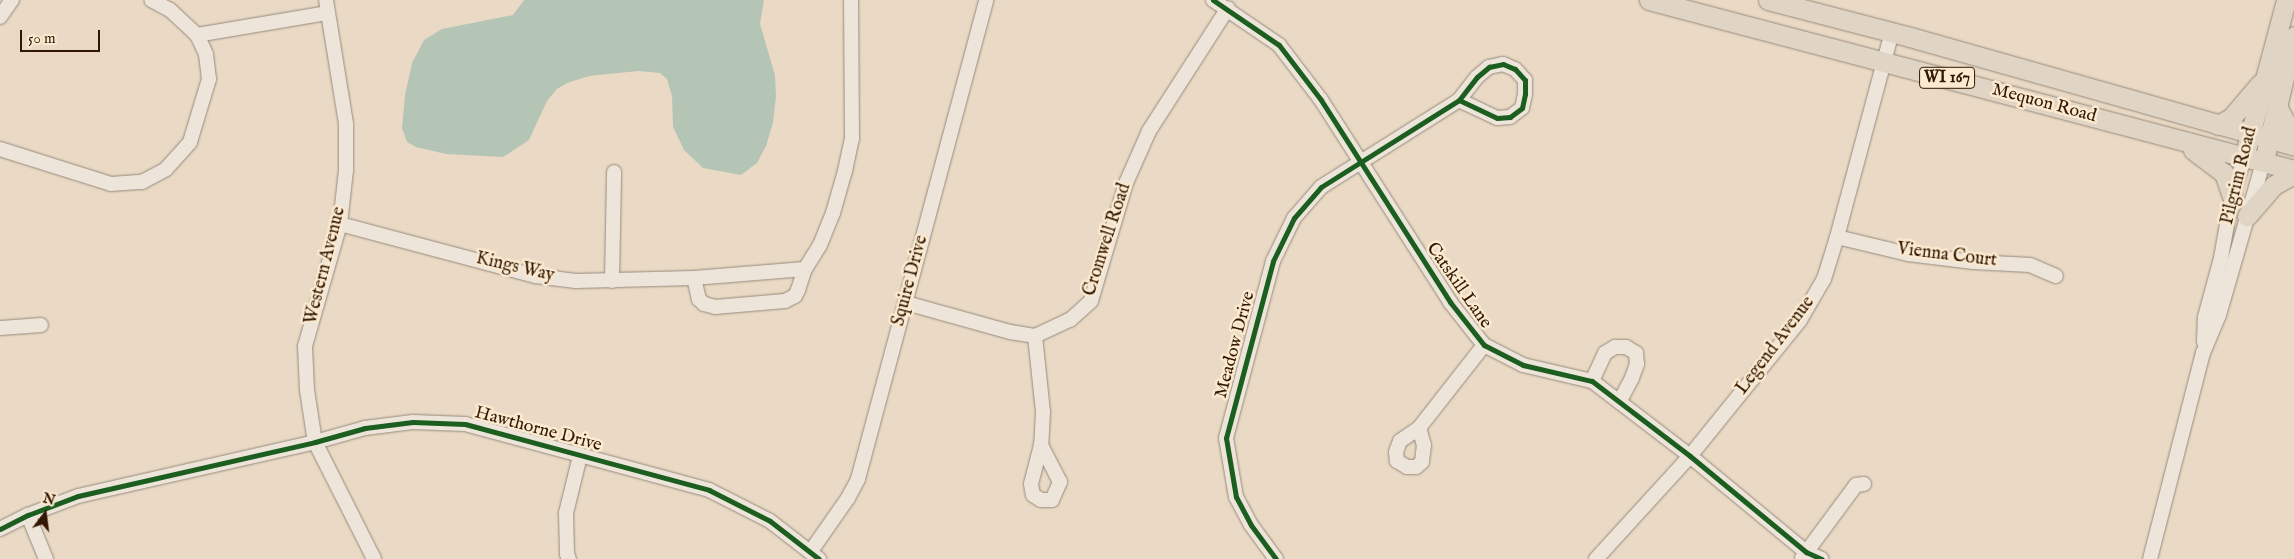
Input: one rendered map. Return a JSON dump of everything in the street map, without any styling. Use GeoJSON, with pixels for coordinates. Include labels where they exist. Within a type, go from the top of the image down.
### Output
{"type":"FeatureCollection","features":[{"type":"Feature","properties":{"kind":"main road","name":"Mequon Road"},"geometry":{"type":"LineString","coordinates":[[1649,0],[2294,170]]}},
{"type":"Feature","properties":{"kind":"main road","name":"Mequon Road"},"geometry":{"type":"LineString","coordinates":[[1768,0],[1892,32],[2294,146]]}},
{"type":"Feature","properties":{"kind":"main road","name":"Pilgrim Road"},"geometry":{"type":"LineString","coordinates":[[2263,163],[2277,106],[2286,43],[2286,0]]}},
{"type":"Feature","properties":{"kind":"main road","name":"Pilgrim Road"},"geometry":{"type":"LineString","coordinates":[[2244,158],[2264,80],[2286,43]]}},
{"type":"Feature","properties":{"kind":"main road"},"geometry":{"type":"LineString","coordinates":[[2218,125],[2231,118],[2264,80]]}},
{"type":"Feature","properties":{"kind":"main road"},"geometry":{"type":"LineString","coordinates":[[2277,106],[2287,126],[2294,134]]}},
{"type":"Feature","properties":{"kind":"main road"},"geometry":{"type":"LineString","coordinates":[[2179,140],[2220,170],[2232,196]]}},
{"type":"Feature","properties":{"kind":"main road"},"geometry":{"type":"LineString","coordinates":[[2247,216],[2274,184],[2294,174]]}},
{"type":"Feature","properties":{"kind":"street"},"geometry":{"type":"LineString","coordinates":[[0,17],[12,0]]}},
{"type":"Feature","properties":{"kind":"street"},"geometry":{"type":"LineString","coordinates":[[0,149],[111,184],[142,182],[166,169],[190,142],[208,79],[206,54],[197,36],[170,10],[151,0]]}},
{"type":"Feature","properties":{"kind":"street"},"geometry":{"type":"LineString","coordinates":[[694,278],[699,299],[704,304],[716,307],[785,301],[795,296],[805,269],[820,245],[833,213],[852,138],[851,0]]}},
{"type":"Feature","properties":{"kind":"street","name":"Squire Drive"},"geometry":{"type":"LineString","coordinates":[[815,555],[858,480],[986,0]]}},
{"type":"Feature","properties":{"kind":"street","name":"Catskill Lane"},"geometry":{"type":"LineString","coordinates":[[1214,0],[1279,45],[1321,100],[1450,302],[1484,345],[1523,365],[1592,381],[1690,456],[1804,555],[1822,559]]}},
{"type":"Feature","properties":{"kind":"street"},"geometry":{"type":"LineString","coordinates":[[197,36],[326,6]]}},
{"type":"Feature","properties":{"kind":"street","name":"Western Avenue"},"geometry":{"type":"LineString","coordinates":[[326,6],[346,124],[346,170],[340,224],[305,346],[308,390],[315,442],[374,559]]}},
{"type":"Feature","properties":{"kind":"street","name":"Cromwell Road"},"geometry":{"type":"LineString","coordinates":[[1036,336],[1070,320],[1091,301],[1126,183],[1149,131],[1228,8]]}},
{"type":"Feature","properties":{"kind":"street","name":"Legend Avenue"},"geometry":{"type":"LineString","coordinates":[[1596,559],[1690,456],[1800,320],[1824,279],[1892,32]]}},
{"type":"Feature","properties":{"kind":"street"},"geometry":{"type":"LineString","coordinates":[[1504,64],[1515,69],[1525,80],[1522,108],[1510,117],[1497,118],[1459,100],[1477,77],[1489,67],[1504,64]]}},
{"type":"Feature","properties":{"kind":"street","name":"Meadow Drive"},"geometry":{"type":"LineString","coordinates":[[1276,559],[1251,525],[1236,497],[1226,438],[1273,261],[1294,218],[1321,187],[1459,100]]}},
{"type":"Feature","properties":{"kind":"street","name":"Pilgrim Road"},"geometry":{"type":"LineString","coordinates":[[2203,353],[2205,317],[2221,258],[2232,196],[2244,158]]}},
{"type":"Feature","properties":{"kind":"street","name":"Pilgrim Road"},"geometry":{"type":"LineString","coordinates":[[2150,559],[2203,353],[2219,315],[2263,163]]}},
{"type":"Feature","properties":{"kind":"street"},"geometry":{"type":"LineString","coordinates":[[612,282],[614,172]]}},
{"type":"Feature","properties":{"kind":"street","name":"Kings Way"},"geometry":{"type":"LineString","coordinates":[[340,224],[536,276],[576,281],[612,282],[694,278],[805,269]]}},
{"type":"Feature","properties":{"kind":"street","name":"Vienna Court"},"geometry":{"type":"LineString","coordinates":[[1837,237],[1908,254],[1974,262],[2030,265],[2056,276]]}},
{"type":"Feature","properties":{"kind":"street"},"geometry":{"type":"LineString","coordinates":[[906,303],[1010,332],[1036,336],[1043,412],[1041,445]]}},
{"type":"Feature","properties":{"kind":"street"},"geometry":{"type":"LineString","coordinates":[[0,328],[41,325]]}},
{"type":"Feature","properties":{"kind":"street"},"geometry":{"type":"LineString","coordinates":[[1419,428],[1484,345]]}},
{"type":"Feature","properties":{"kind":"street"},"geometry":{"type":"LineString","coordinates":[[1592,381],[1605,353],[1615,346],[1626,347],[1636,353],[1637,364],[1619,402]]}},
{"type":"Feature","properties":{"kind":"street","name":"Hawthorne Drive"},"geometry":{"type":"LineString","coordinates":[[0,529],[28,515],[78,496],[315,442],[366,428],[413,422],[465,424],[709,490],[770,521],[815,555]]}},
{"type":"Feature","properties":{"kind":"street"},"geometry":{"type":"LineString","coordinates":[[570,559],[567,554],[566,513],[580,456]]}},
{"type":"Feature","properties":{"kind":"street"},"geometry":{"type":"LineString","coordinates":[[1804,555],[1856,485],[1864,484]]}},
{"type":"Feature","properties":{"kind":"street"},"geometry":{"type":"LineString","coordinates":[[28,515],[46,559]]}},
{"type":"Feature","properties":{"kind":"shaded area"},"geometry":{"type":"Polygon","coordinates":[[[524,0],[764,0],[760,24],[775,75],[776,96],[773,123],[766,146],[757,163],[741,175],[703,168],[684,150],[673,127],[672,96],[667,79],[660,73],[638,71],[589,76],[567,83],[557,89],[547,101],[529,140],[503,157],[446,154],[416,147],[407,142],[402,128],[405,95],[412,63],[424,40],[442,29],[513,15],[524,0]]]}},
{"type":"Feature","properties":{"kind":"cycle path"},"geometry":{"type":"LineString","coordinates":[[1213,0],[1279,45],[1321,100],[1450,302],[1484,345],[1523,365],[1592,381],[1690,456],[1806,552],[1822,559]]}},
{"type":"Feature","properties":{"kind":"cycle path"},"geometry":{"type":"LineString","coordinates":[[1276,559],[1251,525],[1236,497],[1226,438],[1273,261],[1294,218],[1321,187],[1459,100],[1477,77],[1489,67],[1503,64],[1515,69],[1525,80],[1522,108],[1510,117],[1497,118],[1459,100]]}},
{"type":"Feature","properties":{"kind":"cycle path"},"geometry":{"type":"LineString","coordinates":[[0,529],[28,515],[78,496],[315,442],[365,428],[413,422],[465,424],[709,490],[770,521],[819,559]]}}]}
